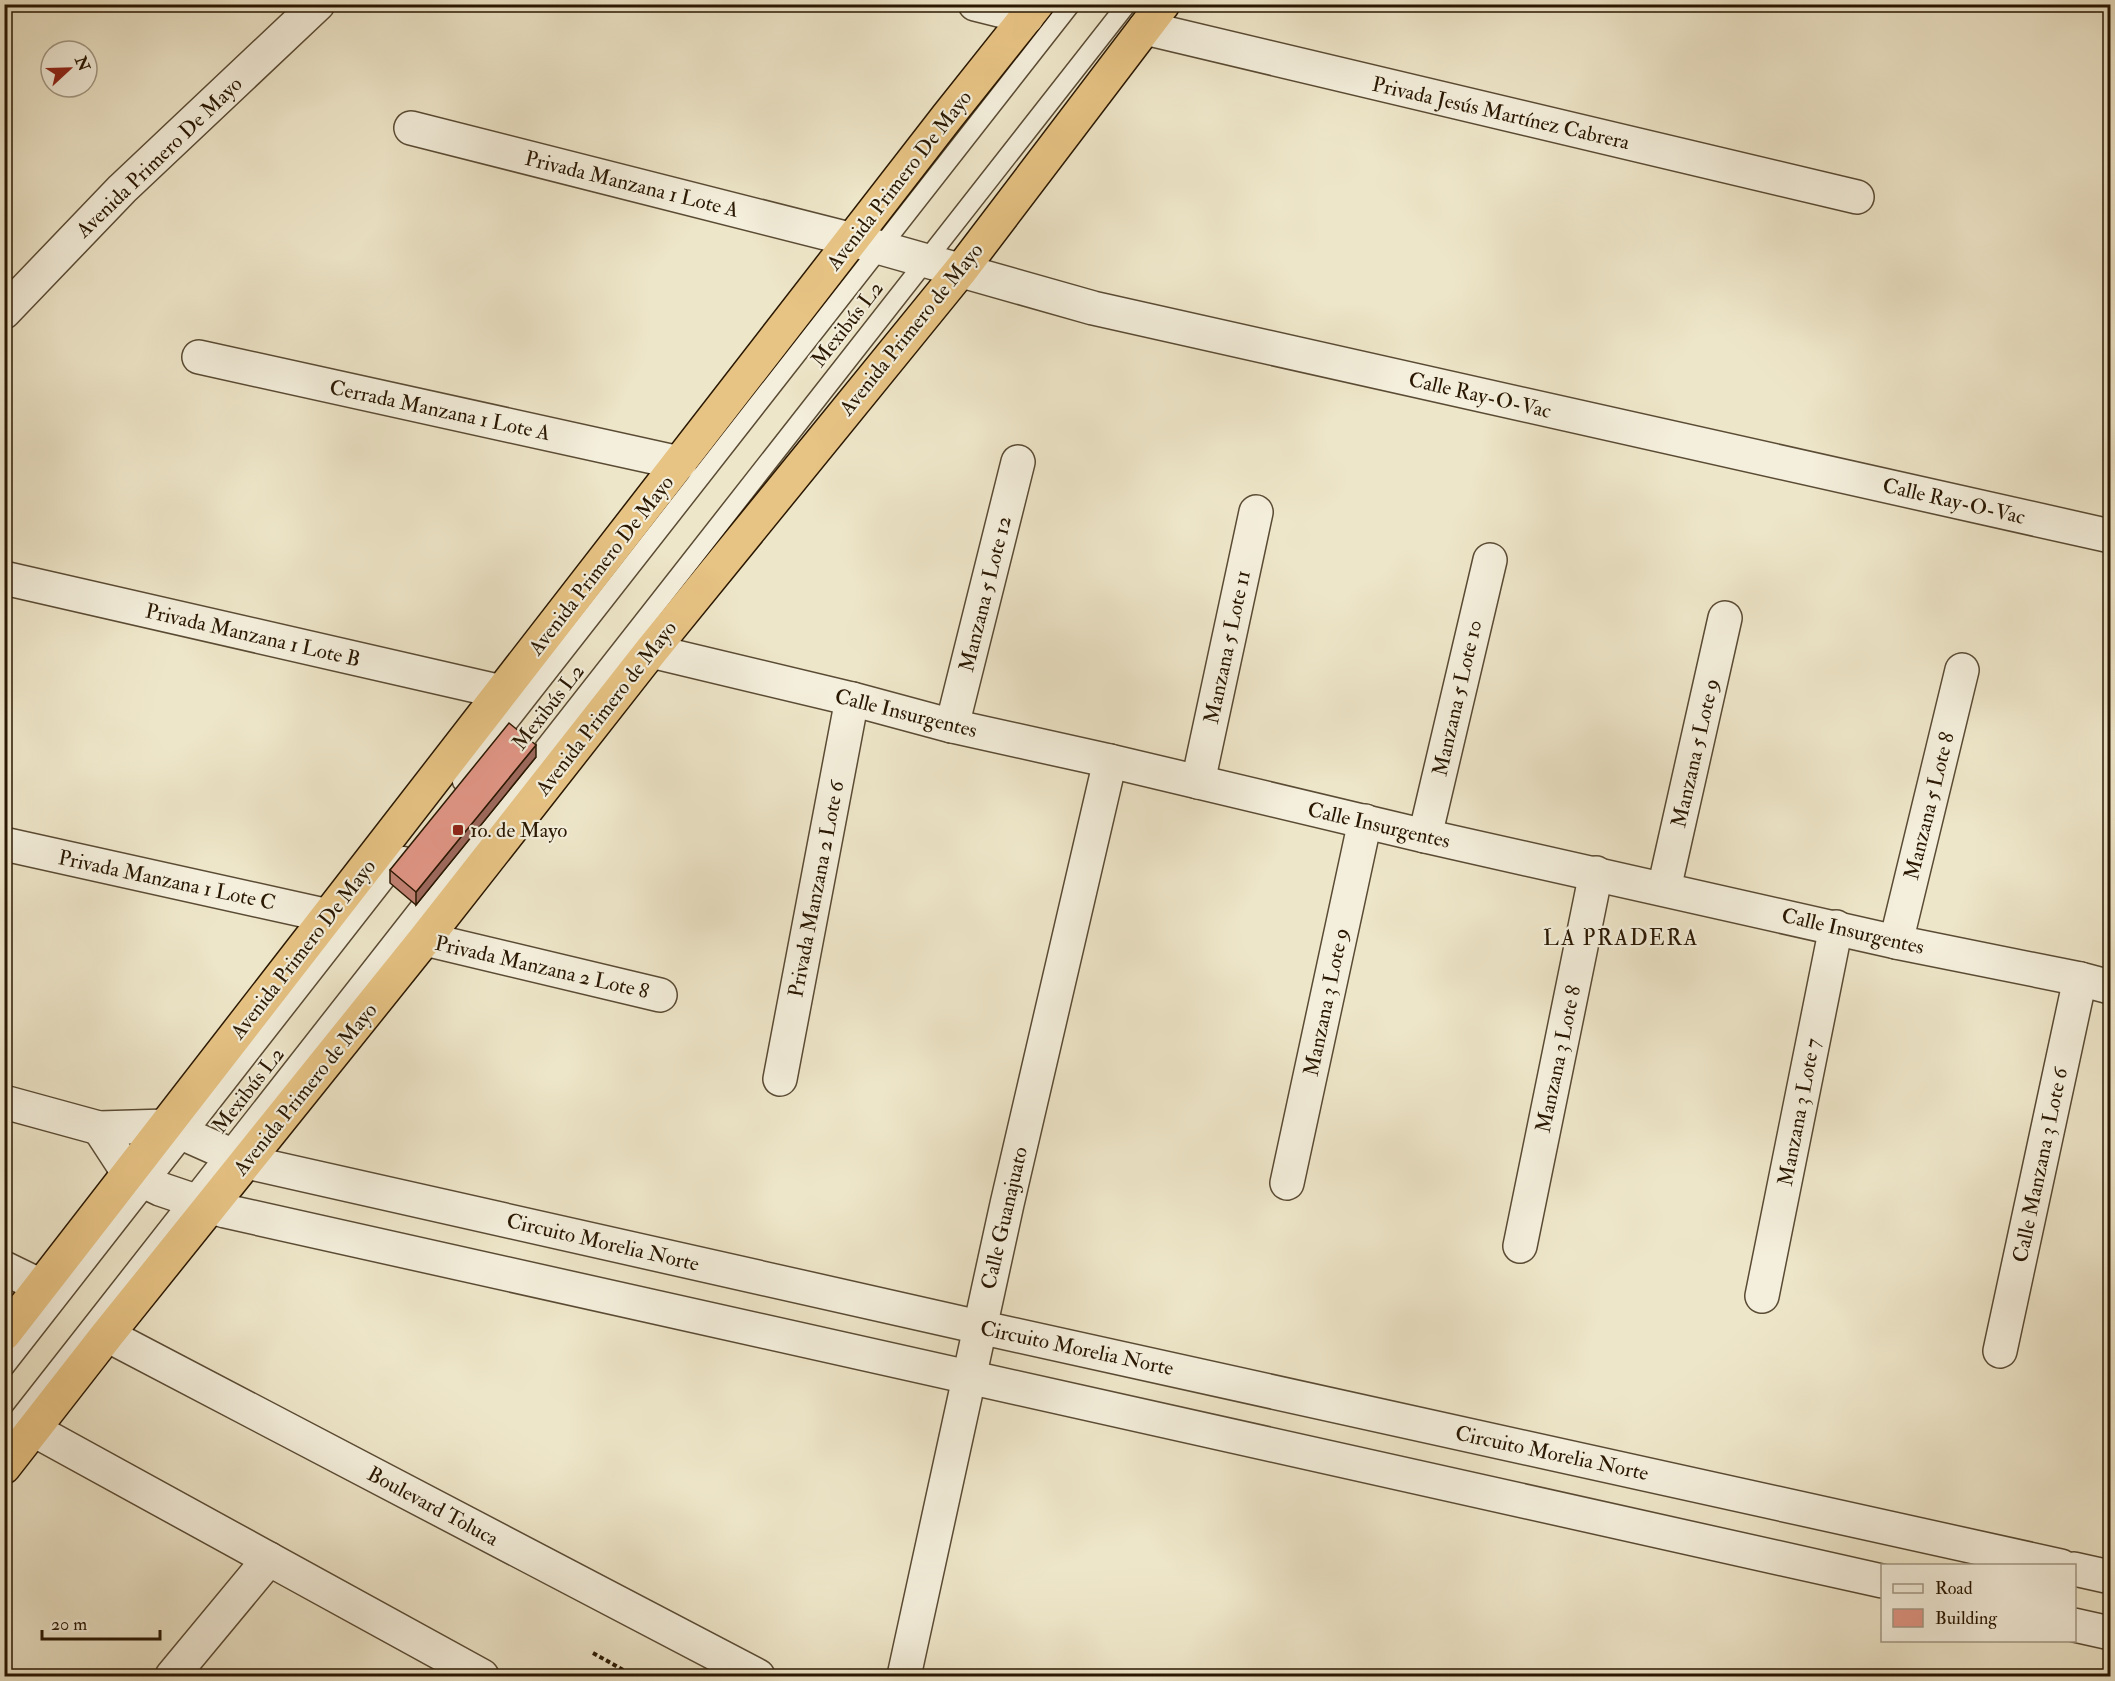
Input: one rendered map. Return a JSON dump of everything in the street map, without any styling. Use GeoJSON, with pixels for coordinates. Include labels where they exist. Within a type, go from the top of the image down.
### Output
{"type":"FeatureCollection","features":[{"type":"Feature","properties":{"kind":"highway","name":"Avenida Primero De Mayo"},"geometry":{"type":"LineString","coordinates":[[176,1130],[329,916],[680,463],[866,243],[1032,11]]}},
{"type":"Feature","properties":{"kind":"highway","name":"Avenida Primero de Mayo"},"geometry":{"type":"LineString","coordinates":[[4,1467],[19,1434],[107,1335],[237,1158],[425,939],[651,651],[961,270],[1145,12]]}},
{"type":"Feature","properties":{"kind":"highway"},"geometry":{"type":"LineString","coordinates":[[4,1334],[41,1286],[139,1179],[176,1130]]}},
{"type":"Feature","properties":{"kind":"street","name":"Avenida Primero De Mayo"},"geometry":{"type":"LineString","coordinates":[[4,312],[122,189],[318,4]]}},
{"type":"Feature","properties":{"kind":"street"},"geometry":{"type":"LineString","coordinates":[[975,4],[1032,11]]}},
{"type":"Feature","properties":{"kind":"street","name":"Privada Jesús Martínez Cabrera"},"geometry":{"type":"LineString","coordinates":[[1145,12],[1857,197]]}},
{"type":"Feature","properties":{"kind":"street","name":"Privada Manzana 1 Lote A"},"geometry":{"type":"LineString","coordinates":[[411,128],[866,243]]}},
{"type":"Feature","properties":{"kind":"street","name":"Calle Ray-O-Vac"},"geometry":{"type":"LineString","coordinates":[[866,243],[1093,308],[2110,536]]}},
{"type":"Feature","properties":{"kind":"street","name":"Cerrada Manzana 1 Lote A"},"geometry":{"type":"LineString","coordinates":[[199,357],[680,463]]}},
{"type":"Feature","properties":{"kind":"street","name":"Manzana 5 Lote 12"},"geometry":{"type":"LineString","coordinates":[[952,726],[1018,462]]}},
{"type":"Feature","properties":{"kind":"street","name":"Manzana 5 Lote 11"},"geometry":{"type":"LineString","coordinates":[[1198,782],[1256,512]]}},
{"type":"Feature","properties":{"kind":"street","name":"Manzana 5 Lote 10"},"geometry":{"type":"LineString","coordinates":[[1425,836],[1490,560]]}},
{"type":"Feature","properties":{"kind":"street","name":"Privada Manzana 1 Lote B"},"geometry":{"type":"LineString","coordinates":[[4,578],[502,692]]}},
{"type":"Feature","properties":{"kind":"street","name":"Manzana 5 Lote 9"},"geometry":{"type":"LineString","coordinates":[[1664,889],[1725,618]]}},
{"type":"Feature","properties":{"kind":"street","name":"Calle Insurgentes"},"geometry":{"type":"LineString","coordinates":[[651,651],[852,699],[952,726],[1425,836],[1896,942],[2110,987]]}},
{"type":"Feature","properties":{"kind":"street","name":"Manzana 5 Lote 8"},"geometry":{"type":"LineString","coordinates":[[1896,942],[1962,670]]}},
{"type":"Feature","properties":{"kind":"street","name":"Privada Manzana 2 Lote 6"},"geometry":{"type":"LineString","coordinates":[[780,1079],[852,699]]}},
{"type":"Feature","properties":{"kind":"street","name":"Calle Guanajuato"},"geometry":{"type":"LineString","coordinates":[[904,1677],[979,1327],[1110,761]]}},
{"type":"Feature","properties":{"kind":"street","name":"Manzana 3 Lote 9"},"geometry":{"type":"LineString","coordinates":[[1287,1183],[1365,821]]}},
{"type":"Feature","properties":{"kind":"street","name":"Privada Manzana 1 Lote C"},"geometry":{"type":"LineString","coordinates":[[4,844],[329,916]]}},
{"type":"Feature","properties":{"kind":"street","name":"Manzana 3 Lote 8"},"geometry":{"type":"LineString","coordinates":[[1520,1246],[1596,873]]}},
{"type":"Feature","properties":{"kind":"street","name":"Manzana 3 Lote 7"},"geometry":{"type":"LineString","coordinates":[[1762,1296],[1836,927]]}},
{"type":"Feature","properties":{"kind":"street","name":"Privada Manzana 2 Lote 8"},"geometry":{"type":"LineString","coordinates":[[425,939],[660,995]]}},
{"type":"Feature","properties":{"kind":"street","name":"Calle Manzana 3 Lote 6"},"geometry":{"type":"LineString","coordinates":[[2000,1351],[2080,979]]}},
{"type":"Feature","properties":{"kind":"street","name":"Circuito Morelia Norte"},"geometry":{"type":"LineString","coordinates":[[4,1102],[99,1128],[176,1130],[237,1158],[979,1327],[2052,1564]]}},
{"type":"Feature","properties":{"kind":"street"},"geometry":{"type":"LineString","coordinates":[[99,1128],[139,1179],[225,1211],[1881,1581]]}},
{"type":"Feature","properties":{"kind":"street"},"geometry":{"type":"LineString","coordinates":[[4,1268],[41,1286]]}},
{"type":"Feature","properties":{"kind":"street","name":"Boulevard Toluca"},"geometry":{"type":"LineString","coordinates":[[107,1335],[758,1677]]}},
{"type":"Feature","properties":{"kind":"street"},"geometry":{"type":"LineString","coordinates":[[19,1434],[269,1559],[482,1677]]}},
{"type":"Feature","properties":{"kind":"street"},"geometry":{"type":"LineString","coordinates":[[172,1677],[269,1559]]}},
{"type":"Feature","properties":{"kind":"street"},"geometry":{"type":"LineString","coordinates":[[2076,1569],[2110,1576]]}},
{"type":"Feature","properties":{"kind":"street"},"geometry":{"type":"LineString","coordinates":[[2076,1624],[2110,1633]]}},
{"type":"Feature","properties":{"kind":"lane","name":"Mexibús L2"},"geometry":{"type":"LineString","coordinates":[[452,795],[866,243],[1071,4]]}},
{"type":"Feature","properties":{"kind":"lane","name":"Mexibús L2"},"geometry":{"type":"LineString","coordinates":[[237,1158],[925,260],[1145,12]]}},
{"type":"Feature","properties":{"kind":"lane","name":"Mexibús L2"},"geometry":{"type":"LineString","coordinates":[[176,1130],[415,842]]}},
{"type":"Feature","properties":{"kind":"lane"},"geometry":{"type":"LineString","coordinates":[[4,1368],[139,1179]]}},
{"type":"Feature","properties":{"kind":"lane"},"geometry":{"type":"LineString","coordinates":[[19,1434],[202,1203]]}},
{"type":"Feature","properties":{"kind":"path"},"geometry":{"type":"LineString","coordinates":[[593,1653],[634,1677]]}},
{"type":"Feature","properties":{"kind":"building"},"geometry":{"type":"Polygon","coordinates":[[[509,723],[536,745],[416,892],[390,870],[509,723]]]}},
{"type":"Feature","properties":{"kind":"place","name":"1o. de Mayo"},"geometry":{"type":"Point","coordinates":[458,830]}},
{"type":"Feature","properties":{"kind":"district","name":"LA PRADERA"},"geometry":{"type":"Point","coordinates":[1621,937]}}]}
